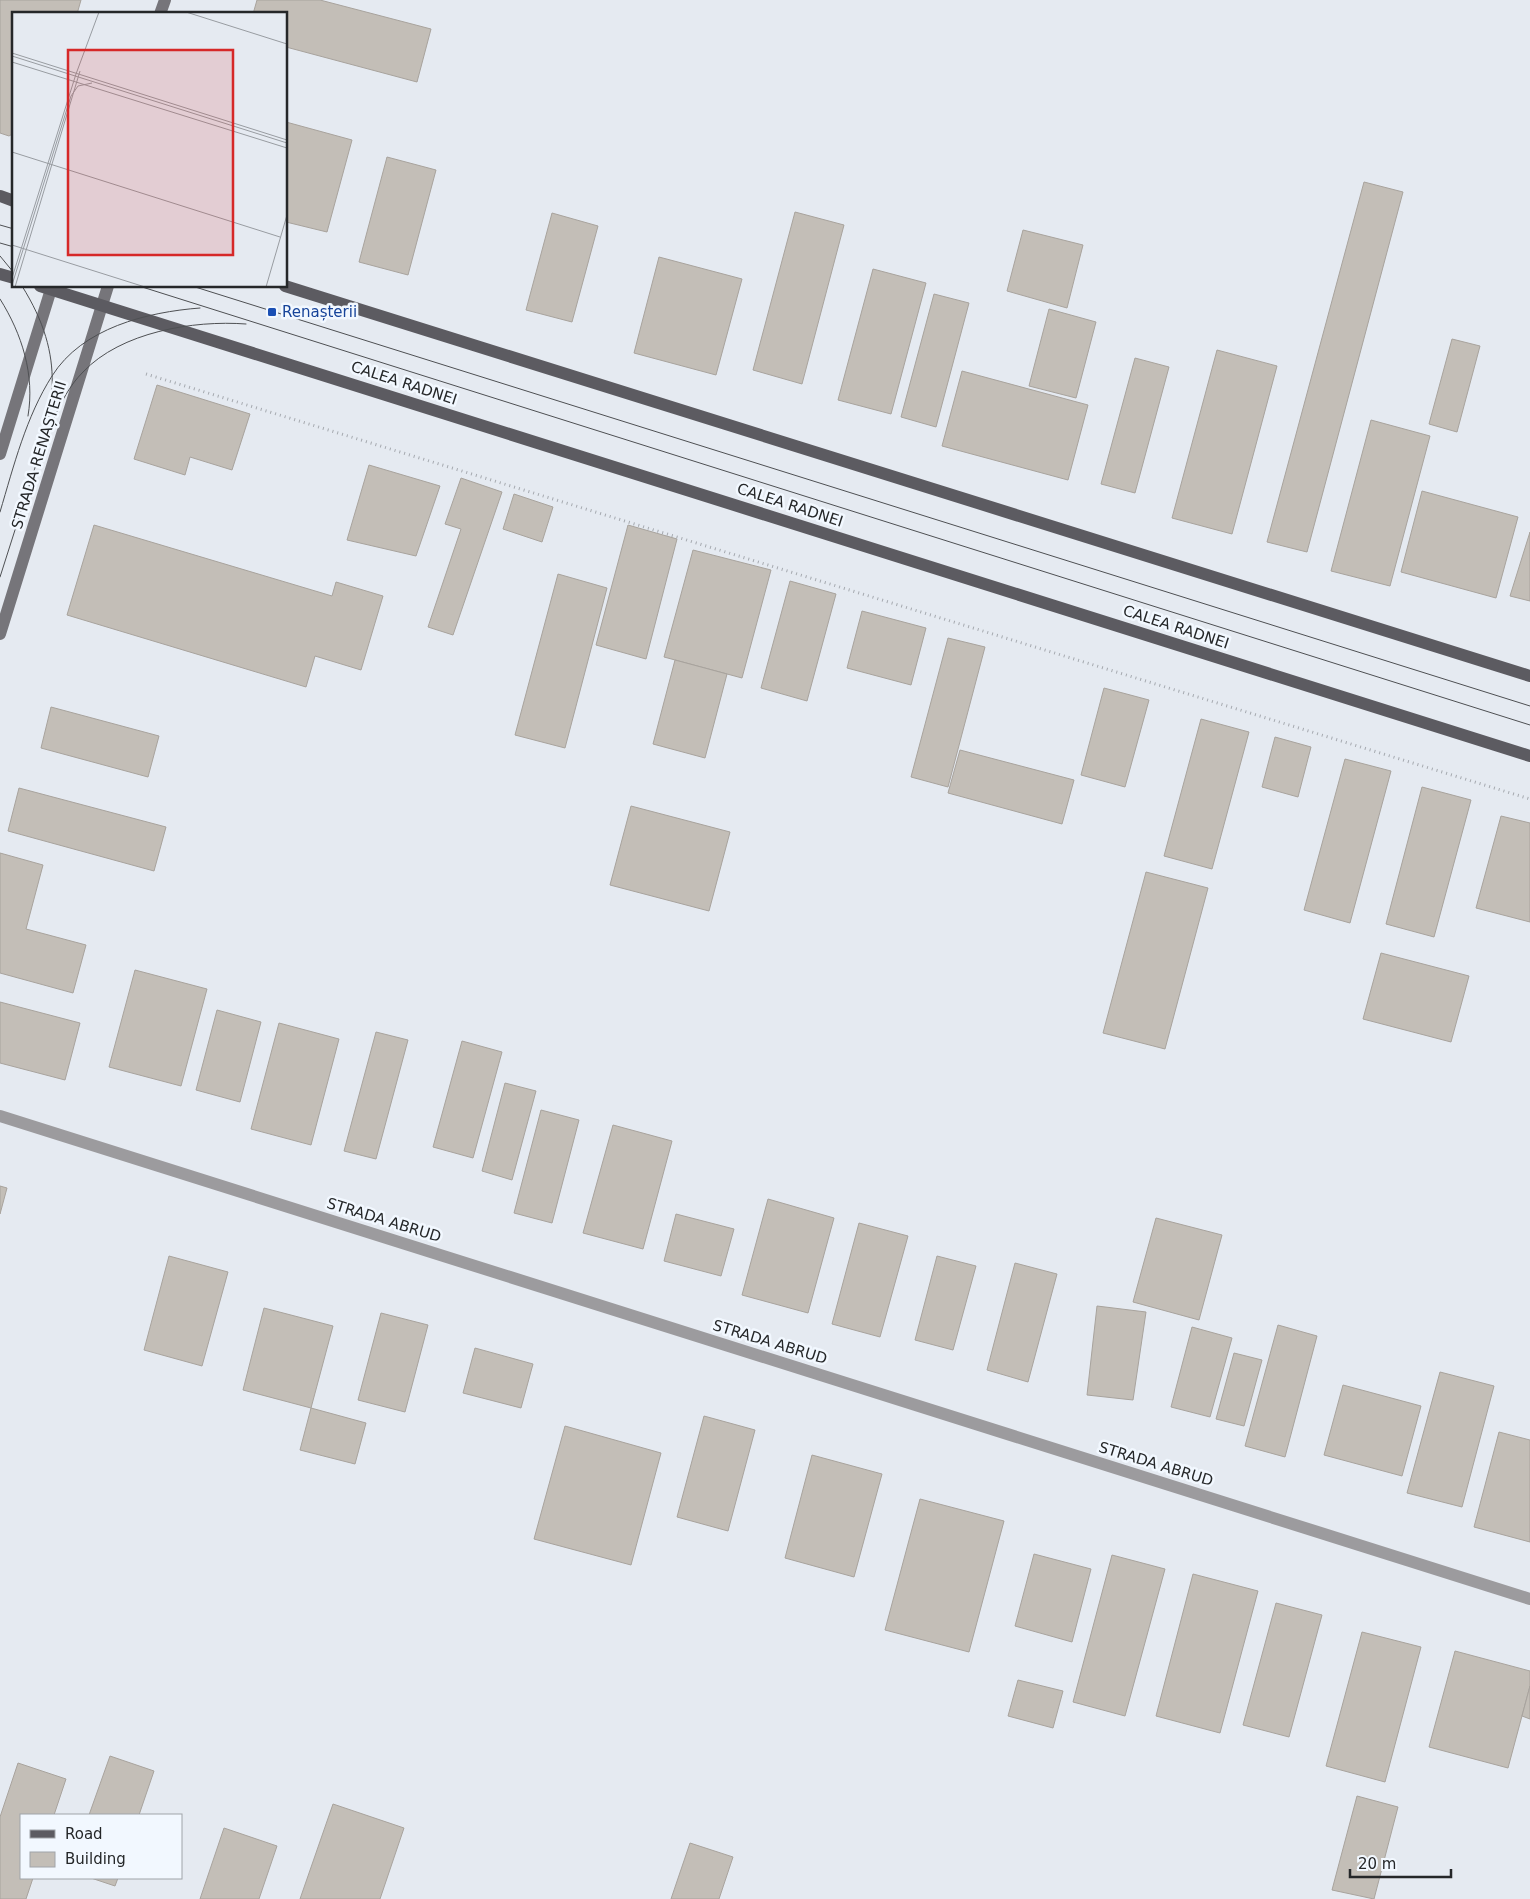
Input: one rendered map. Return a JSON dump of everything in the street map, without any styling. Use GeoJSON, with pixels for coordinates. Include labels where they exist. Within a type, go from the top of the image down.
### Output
{"type":"FeatureCollection","features":[{"type":"Feature","properties":{"kind":"main road"},"geometry":{"type":"LineString","coordinates":[[0,196],[12,200]]}},
{"type":"Feature","properties":{"kind":"main road"},"geometry":{"type":"LineString","coordinates":[[288,287],[1530,676]]}},
{"type":"Feature","properties":{"kind":"main road","name":"CALEA RADNEI"},"geometry":{"type":"LineString","coordinates":[[51,288],[102,306],[1530,756]]}},
{"type":"Feature","properties":{"kind":"street"},"geometry":{"type":"LineString","coordinates":[[161,12],[165,0]]}},
{"type":"Feature","properties":{"kind":"street"},"geometry":{"type":"LineString","coordinates":[[0,454],[48,288]]}},
{"type":"Feature","properties":{"kind":"street","name":"STRADA RENAȘTERII"},"geometry":{"type":"LineString","coordinates":[[0,634],[107,288]]}},
{"type":"Feature","properties":{"kind":"street","name":"STRADA ABRUD"},"geometry":{"type":"LineString","coordinates":[[0,1116],[1530,1598]]}},
{"type":"Feature","properties":{"kind":"path"},"geometry":{"type":"LineString","coordinates":[[146,374],[1530,799]]}},
{"type":"Feature","properties":{"kind":"building"},"geometry":{"type":"Polygon","coordinates":[[[0,0],[81,0],[78,12],[12,12],[12,134],[9,136],[0,133],[0,0]]]}},
{"type":"Feature","properties":{"kind":"building"},"geometry":{"type":"Polygon","coordinates":[[[257,0],[320,0],[431,29],[417,82],[288,48],[288,12],[254,12],[257,0]]]}},
{"type":"Feature","properties":{"kind":"building"},"geometry":{"type":"Polygon","coordinates":[[[288,123],[352,140],[327,232],[288,222],[288,123]]]}},
{"type":"Feature","properties":{"kind":"building"},"geometry":{"type":"Polygon","coordinates":[[[387,157],[436,170],[408,275],[359,262],[387,157]]]}},
{"type":"Feature","properties":{"kind":"building"},"geometry":{"type":"Polygon","coordinates":[[[1364,182],[1403,192],[1307,552],[1267,542],[1364,182]]]}},
{"type":"Feature","properties":{"kind":"building"},"geometry":{"type":"Polygon","coordinates":[[[795,212],[844,225],[802,384],[753,370],[795,212]]]}},
{"type":"Feature","properties":{"kind":"building"},"geometry":{"type":"Polygon","coordinates":[[[552,213],[598,226],[572,322],[526,310],[552,213]]]}},
{"type":"Feature","properties":{"kind":"building"},"geometry":{"type":"Polygon","coordinates":[[[1023,230],[1083,245],[1067,308],[1007,291],[1023,230]]]}},
{"type":"Feature","properties":{"kind":"building"},"geometry":{"type":"Polygon","coordinates":[[[659,257],[742,279],[716,375],[634,353],[659,257]]]}},
{"type":"Feature","properties":{"kind":"building"},"geometry":{"type":"Polygon","coordinates":[[[873,269],[926,283],[891,414],[838,400],[873,269]]]}},
{"type":"Feature","properties":{"kind":"building"},"geometry":{"type":"Polygon","coordinates":[[[934,294],[969,303],[936,427],[901,417],[934,294]]]}},
{"type":"Feature","properties":{"kind":"building"},"geometry":{"type":"Polygon","coordinates":[[[1049,309],[1096,322],[1076,398],[1029,386],[1049,309]]]}},
{"type":"Feature","properties":{"kind":"building"},"geometry":{"type":"Polygon","coordinates":[[[1452,339],[1480,346],[1457,432],[1429,424],[1452,339]]]}},
{"type":"Feature","properties":{"kind":"building"},"geometry":{"type":"Polygon","coordinates":[[[1217,350],[1277,366],[1232,534],[1172,518],[1217,350]]]}},
{"type":"Feature","properties":{"kind":"building"},"geometry":{"type":"Polygon","coordinates":[[[1135,358],[1169,367],[1135,493],[1101,484],[1135,358]]]}},
{"type":"Feature","properties":{"kind":"building"},"geometry":{"type":"Polygon","coordinates":[[[962,371],[1088,405],[1068,480],[942,446],[962,371]]]}},
{"type":"Feature","properties":{"kind":"building"},"geometry":{"type":"Polygon","coordinates":[[[157,385],[250,414],[232,470],[190,457],[185,475],[134,459],[157,385]]]}},
{"type":"Feature","properties":{"kind":"building"},"geometry":{"type":"Polygon","coordinates":[[[1371,420],[1430,436],[1390,586],[1331,571],[1371,420]]]}},
{"type":"Feature","properties":{"kind":"building"},"geometry":{"type":"Polygon","coordinates":[[[369,465],[440,486],[416,556],[347,540],[369,465]]]}},
{"type":"Feature","properties":{"kind":"building"},"geometry":{"type":"Polygon","coordinates":[[[461,478],[502,492],[453,635],[428,627],[461,529],[445,524],[461,478]]]}},
{"type":"Feature","properties":{"kind":"building"},"geometry":{"type":"Polygon","coordinates":[[[1422,491],[1518,517],[1496,598],[1401,572],[1422,491]]]}},
{"type":"Feature","properties":{"kind":"building"},"geometry":{"type":"Polygon","coordinates":[[[514,494],[553,507],[542,542],[503,529],[514,494]]]}},
{"type":"Feature","properties":{"kind":"building"},"geometry":{"type":"Polygon","coordinates":[[[94,525],[332,596],[336,582],[383,596],[361,670],[315,656],[306,687],[67,615],[94,525]]]}},
{"type":"Feature","properties":{"kind":"building"},"geometry":{"type":"Polygon","coordinates":[[[628,525],[677,539],[646,659],[596,645],[628,525]]]}},
{"type":"Feature","properties":{"kind":"building"},"geometry":{"type":"Polygon","coordinates":[[[1530,532],[1530,601],[1510,596],[1530,532]]]}},
{"type":"Feature","properties":{"kind":"building"},"geometry":{"type":"Polygon","coordinates":[[[693,550],[771,570],[742,678],[664,657],[693,550]]]}},
{"type":"Feature","properties":{"kind":"building"},"geometry":{"type":"Polygon","coordinates":[[[558,574],[607,588],[565,748],[515,735],[558,574]]]}},
{"type":"Feature","properties":{"kind":"building"},"geometry":{"type":"Polygon","coordinates":[[[790,581],[836,594],[807,701],[761,688],[790,581]]]}},
{"type":"Feature","properties":{"kind":"building"},"geometry":{"type":"Polygon","coordinates":[[[862,611],[926,628],[911,685],[847,668],[862,611]]]}},
{"type":"Feature","properties":{"kind":"building"},"geometry":{"type":"Polygon","coordinates":[[[948,638],[985,647],[948,787],[911,777],[948,638]]]}},
{"type":"Feature","properties":{"kind":"building"},"geometry":{"type":"Polygon","coordinates":[[[675,660],[727,674],[705,758],[653,744],[675,660]]]}},
{"type":"Feature","properties":{"kind":"building"},"geometry":{"type":"Polygon","coordinates":[[[1104,688],[1149,700],[1125,787],[1081,775],[1104,688]]]}},
{"type":"Feature","properties":{"kind":"building"},"geometry":{"type":"Polygon","coordinates":[[[51,707],[159,736],[148,777],[41,748],[51,707]]]}},
{"type":"Feature","properties":{"kind":"building"},"geometry":{"type":"Polygon","coordinates":[[[1201,719],[1249,732],[1212,869],[1164,856],[1201,719]]]}},
{"type":"Feature","properties":{"kind":"building"},"geometry":{"type":"Polygon","coordinates":[[[1275,737],[1311,747],[1298,797],[1262,787],[1275,737]]]}},
{"type":"Feature","properties":{"kind":"building"},"geometry":{"type":"Polygon","coordinates":[[[960,750],[1074,780],[1062,824],[948,793],[960,750]]]}},
{"type":"Feature","properties":{"kind":"building"},"geometry":{"type":"Polygon","coordinates":[[[1345,759],[1391,771],[1350,923],[1304,910],[1345,759]]]}},
{"type":"Feature","properties":{"kind":"building"},"geometry":{"type":"Polygon","coordinates":[[[1422,787],[1471,800],[1434,937],[1386,924],[1422,787]]]}},
{"type":"Feature","properties":{"kind":"building"},"geometry":{"type":"Polygon","coordinates":[[[19,788],[166,827],[154,871],[8,831],[19,788]]]}},
{"type":"Feature","properties":{"kind":"building"},"geometry":{"type":"Polygon","coordinates":[[[631,806],[730,832],[709,911],[610,885],[631,806]]]}},
{"type":"Feature","properties":{"kind":"building"},"geometry":{"type":"Polygon","coordinates":[[[1501,816],[1530,823],[1530,922],[1476,908],[1501,816]]]}},
{"type":"Feature","properties":{"kind":"building"},"geometry":{"type":"Polygon","coordinates":[[[0,853],[43,865],[26,929],[86,945],[73,993],[0,973],[0,853]]]}},
{"type":"Feature","properties":{"kind":"building"},"geometry":{"type":"Polygon","coordinates":[[[1146,872],[1208,888],[1165,1049],[1103,1033],[1146,872]]]}},
{"type":"Feature","properties":{"kind":"building"},"geometry":{"type":"Polygon","coordinates":[[[1381,953],[1469,976],[1451,1042],[1363,1019],[1381,953]]]}},
{"type":"Feature","properties":{"kind":"building"},"geometry":{"type":"Polygon","coordinates":[[[135,970],[207,989],[181,1086],[109,1067],[135,970]]]}},
{"type":"Feature","properties":{"kind":"building"},"geometry":{"type":"Polygon","coordinates":[[[0,1002],[80,1023],[65,1080],[0,1063],[0,1002]]]}},
{"type":"Feature","properties":{"kind":"building"},"geometry":{"type":"Polygon","coordinates":[[[217,1010],[261,1022],[240,1102],[196,1090],[217,1010]]]}},
{"type":"Feature","properties":{"kind":"building"},"geometry":{"type":"Polygon","coordinates":[[[279,1023],[339,1039],[311,1145],[251,1129],[279,1023]]]}},
{"type":"Feature","properties":{"kind":"building"},"geometry":{"type":"Polygon","coordinates":[[[376,1032],[408,1040],[376,1159],[344,1151],[376,1032]]]}},
{"type":"Feature","properties":{"kind":"building"},"geometry":{"type":"Polygon","coordinates":[[[462,1041],[502,1052],[473,1158],[433,1147],[462,1041]]]}},
{"type":"Feature","properties":{"kind":"building"},"geometry":{"type":"Polygon","coordinates":[[[505,1083],[536,1091],[512,1180],[482,1171],[505,1083]]]}},
{"type":"Feature","properties":{"kind":"building"},"geometry":{"type":"Polygon","coordinates":[[[541,1110],[579,1120],[552,1223],[514,1213],[541,1110]]]}},
{"type":"Feature","properties":{"kind":"building"},"geometry":{"type":"Polygon","coordinates":[[[613,1125],[672,1141],[643,1249],[583,1233],[613,1125]]]}},
{"type":"Feature","properties":{"kind":"building"},"geometry":{"type":"Polygon","coordinates":[[[0,1186],[7,1188],[0,1214],[0,1186]]]}},
{"type":"Feature","properties":{"kind":"building"},"geometry":{"type":"Polygon","coordinates":[[[768,1199],[834,1218],[808,1313],[742,1295],[768,1199]]]}},
{"type":"Feature","properties":{"kind":"building"},"geometry":{"type":"Polygon","coordinates":[[[676,1214],[734,1229],[721,1276],[664,1261],[676,1214]]]}},
{"type":"Feature","properties":{"kind":"building"},"geometry":{"type":"Polygon","coordinates":[[[1156,1218],[1222,1235],[1199,1320],[1133,1302],[1156,1218]]]}},
{"type":"Feature","properties":{"kind":"building"},"geometry":{"type":"Polygon","coordinates":[[[859,1223],[908,1236],[880,1337],[832,1324],[859,1223]]]}},
{"type":"Feature","properties":{"kind":"building"},"geometry":{"type":"Polygon","coordinates":[[[169,1256],[228,1272],[202,1366],[144,1350],[169,1256]]]}},
{"type":"Feature","properties":{"kind":"building"},"geometry":{"type":"Polygon","coordinates":[[[937,1256],[976,1266],[953,1350],[915,1340],[937,1256]]]}},
{"type":"Feature","properties":{"kind":"building"},"geometry":{"type":"Polygon","coordinates":[[[1015,1263],[1057,1274],[1028,1382],[987,1370],[1015,1263]]]}},
{"type":"Feature","properties":{"kind":"building"},"geometry":{"type":"Polygon","coordinates":[[[1097,1306],[1146,1312],[1133,1400],[1087,1395],[1097,1306]]]}},
{"type":"Feature","properties":{"kind":"building"},"geometry":{"type":"Polygon","coordinates":[[[264,1308],[333,1326],[311,1408],[243,1390],[264,1308]]]}},
{"type":"Feature","properties":{"kind":"building"},"geometry":{"type":"Polygon","coordinates":[[[381,1313],[428,1325],[405,1412],[358,1400],[381,1313]]]}},
{"type":"Feature","properties":{"kind":"building"},"geometry":{"type":"Polygon","coordinates":[[[1278,1325],[1317,1336],[1285,1457],[1245,1446],[1278,1325]]]}},
{"type":"Feature","properties":{"kind":"building"},"geometry":{"type":"Polygon","coordinates":[[[1192,1327],[1232,1338],[1210,1417],[1171,1407],[1192,1327]]]}},
{"type":"Feature","properties":{"kind":"building"},"geometry":{"type":"Polygon","coordinates":[[[475,1348],[533,1364],[521,1408],[463,1393],[475,1348]]]}},
{"type":"Feature","properties":{"kind":"building"},"geometry":{"type":"Polygon","coordinates":[[[1234,1353],[1262,1360],[1244,1426],[1216,1419],[1234,1353]]]}},
{"type":"Feature","properties":{"kind":"building"},"geometry":{"type":"Polygon","coordinates":[[[1440,1372],[1494,1386],[1462,1507],[1407,1493],[1440,1372]]]}},
{"type":"Feature","properties":{"kind":"building"},"geometry":{"type":"Polygon","coordinates":[[[1343,1385],[1421,1406],[1402,1476],[1324,1455],[1343,1385]]]}},
{"type":"Feature","properties":{"kind":"building"},"geometry":{"type":"Polygon","coordinates":[[[311,1408],[366,1423],[355,1464],[300,1450],[311,1408]]]}},
{"type":"Feature","properties":{"kind":"building"},"geometry":{"type":"Polygon","coordinates":[[[704,1416],[755,1430],[728,1531],[677,1517],[704,1416]]]}},
{"type":"Feature","properties":{"kind":"building"},"geometry":{"type":"Polygon","coordinates":[[[565,1426],[661,1453],[631,1565],[534,1539],[565,1426]]]}},
{"type":"Feature","properties":{"kind":"building"},"geometry":{"type":"Polygon","coordinates":[[[1499,1432],[1530,1440],[1530,1542],[1474,1527],[1499,1432]]]}},
{"type":"Feature","properties":{"kind":"building"},"geometry":{"type":"Polygon","coordinates":[[[812,1455],[882,1474],[854,1577],[785,1558],[812,1455]]]}},
{"type":"Feature","properties":{"kind":"building"},"geometry":{"type":"Polygon","coordinates":[[[920,1499],[1004,1521],[969,1652],[885,1630],[920,1499]]]}},
{"type":"Feature","properties":{"kind":"building"},"geometry":{"type":"Polygon","coordinates":[[[1034,1554],[1091,1569],[1072,1642],[1015,1626],[1034,1554]]]}},
{"type":"Feature","properties":{"kind":"building"},"geometry":{"type":"Polygon","coordinates":[[[1112,1555],[1165,1569],[1125,1716],[1073,1702],[1112,1555]]]}},
{"type":"Feature","properties":{"kind":"building"},"geometry":{"type":"Polygon","coordinates":[[[1193,1574],[1258,1591],[1220,1733],[1156,1716],[1193,1574]]]}},
{"type":"Feature","properties":{"kind":"building"},"geometry":{"type":"Polygon","coordinates":[[[1276,1603],[1322,1615],[1289,1737],[1243,1725],[1276,1603]]]}},
{"type":"Feature","properties":{"kind":"building"},"geometry":{"type":"Polygon","coordinates":[[[1362,1632],[1421,1647],[1385,1782],[1326,1766],[1362,1632]]]}},
{"type":"Feature","properties":{"kind":"building"},"geometry":{"type":"Polygon","coordinates":[[[1455,1651],[1530,1671],[1530,1686],[1508,1768],[1429,1747],[1455,1651]]]}},
{"type":"Feature","properties":{"kind":"building"},"geometry":{"type":"Polygon","coordinates":[[[1018,1680],[1063,1691],[1053,1728],[1008,1716],[1018,1680]]]}},
{"type":"Feature","properties":{"kind":"building"},"geometry":{"type":"Polygon","coordinates":[[[1530,1686],[1530,1719],[1522,1716],[1530,1686]]]}},
{"type":"Feature","properties":{"kind":"building"},"geometry":{"type":"Polygon","coordinates":[[[110,1756],[154,1771],[139,1814],[89,1814],[110,1756]]]}},
{"type":"Feature","properties":{"kind":"building"},"geometry":{"type":"Polygon","coordinates":[[[18,1763],[66,1779],[54,1814],[20,1814],[20,1879],[33,1879],[26,1899],[0,1899],[0,1817],[18,1763]]]}},
{"type":"Feature","properties":{"kind":"building"},"geometry":{"type":"Polygon","coordinates":[[[1357,1796],[1398,1807],[1374,1899],[1332,1890],[1357,1796]]]}},
{"type":"Feature","properties":{"kind":"building"},"geometry":{"type":"Polygon","coordinates":[[[333,1804],[404,1828],[380,1899],[300,1899],[333,1804]]]}},
{"type":"Feature","properties":{"kind":"building"},"geometry":{"type":"Polygon","coordinates":[[[224,1828],[277,1846],[259,1899],[200,1899],[224,1828]]]}},
{"type":"Feature","properties":{"kind":"building"},"geometry":{"type":"Polygon","coordinates":[[[690,1843],[733,1857],[719,1899],[671,1899],[690,1843]]]}},
{"type":"Feature","properties":{"kind":"building"},"geometry":{"type":"Polygon","coordinates":[[[94,1879],[118,1879],[115,1886],[94,1879]]]}},
{"type":"Feature","properties":{"kind":"tram line"},"geometry":{"type":"LineString","coordinates":[[0,225],[12,228]]}},
{"type":"Feature","properties":{"kind":"tram line"},"geometry":{"type":"LineString","coordinates":[[0,243],[12,246]]}},
{"type":"Feature","properties":{"kind":"tram line"},"geometry":{"type":"LineString","coordinates":[[0,256],[12,271]]}},
{"type":"Feature","properties":{"kind":"tram line"},"geometry":{"type":"LineString","coordinates":[[0,577],[46,431],[52,383],[51,360],[46,337],[36,312],[23,288]]}},
{"type":"Feature","properties":{"kind":"tram line"},"geometry":{"type":"LineString","coordinates":[[145,288],[1530,725]]}},
{"type":"Feature","properties":{"kind":"tram line"},"geometry":{"type":"LineString","coordinates":[[198,288],[1530,706]]}},
{"type":"Feature","properties":{"kind":"tram line"},"geometry":{"type":"LineString","coordinates":[[0,299],[15,326],[25,355],[30,385],[28,416]]}},
{"type":"Feature","properties":{"kind":"tram line"},"geometry":{"type":"LineString","coordinates":[[0,512],[16,459],[35,408],[52,376],[65,359],[98,334],[117,326],[159,314],[200,308]]}},
{"type":"Feature","properties":{"kind":"tram line"},"geometry":{"type":"LineString","coordinates":[[53,420],[78,377],[99,358],[117,347],[137,338],[181,327],[225,323],[246,324]]}},
{"type":"Feature","properties":{"kind":"place","name":"Renașterii"},"geometry":{"type":"Point","coordinates":[272,312]}}]}
